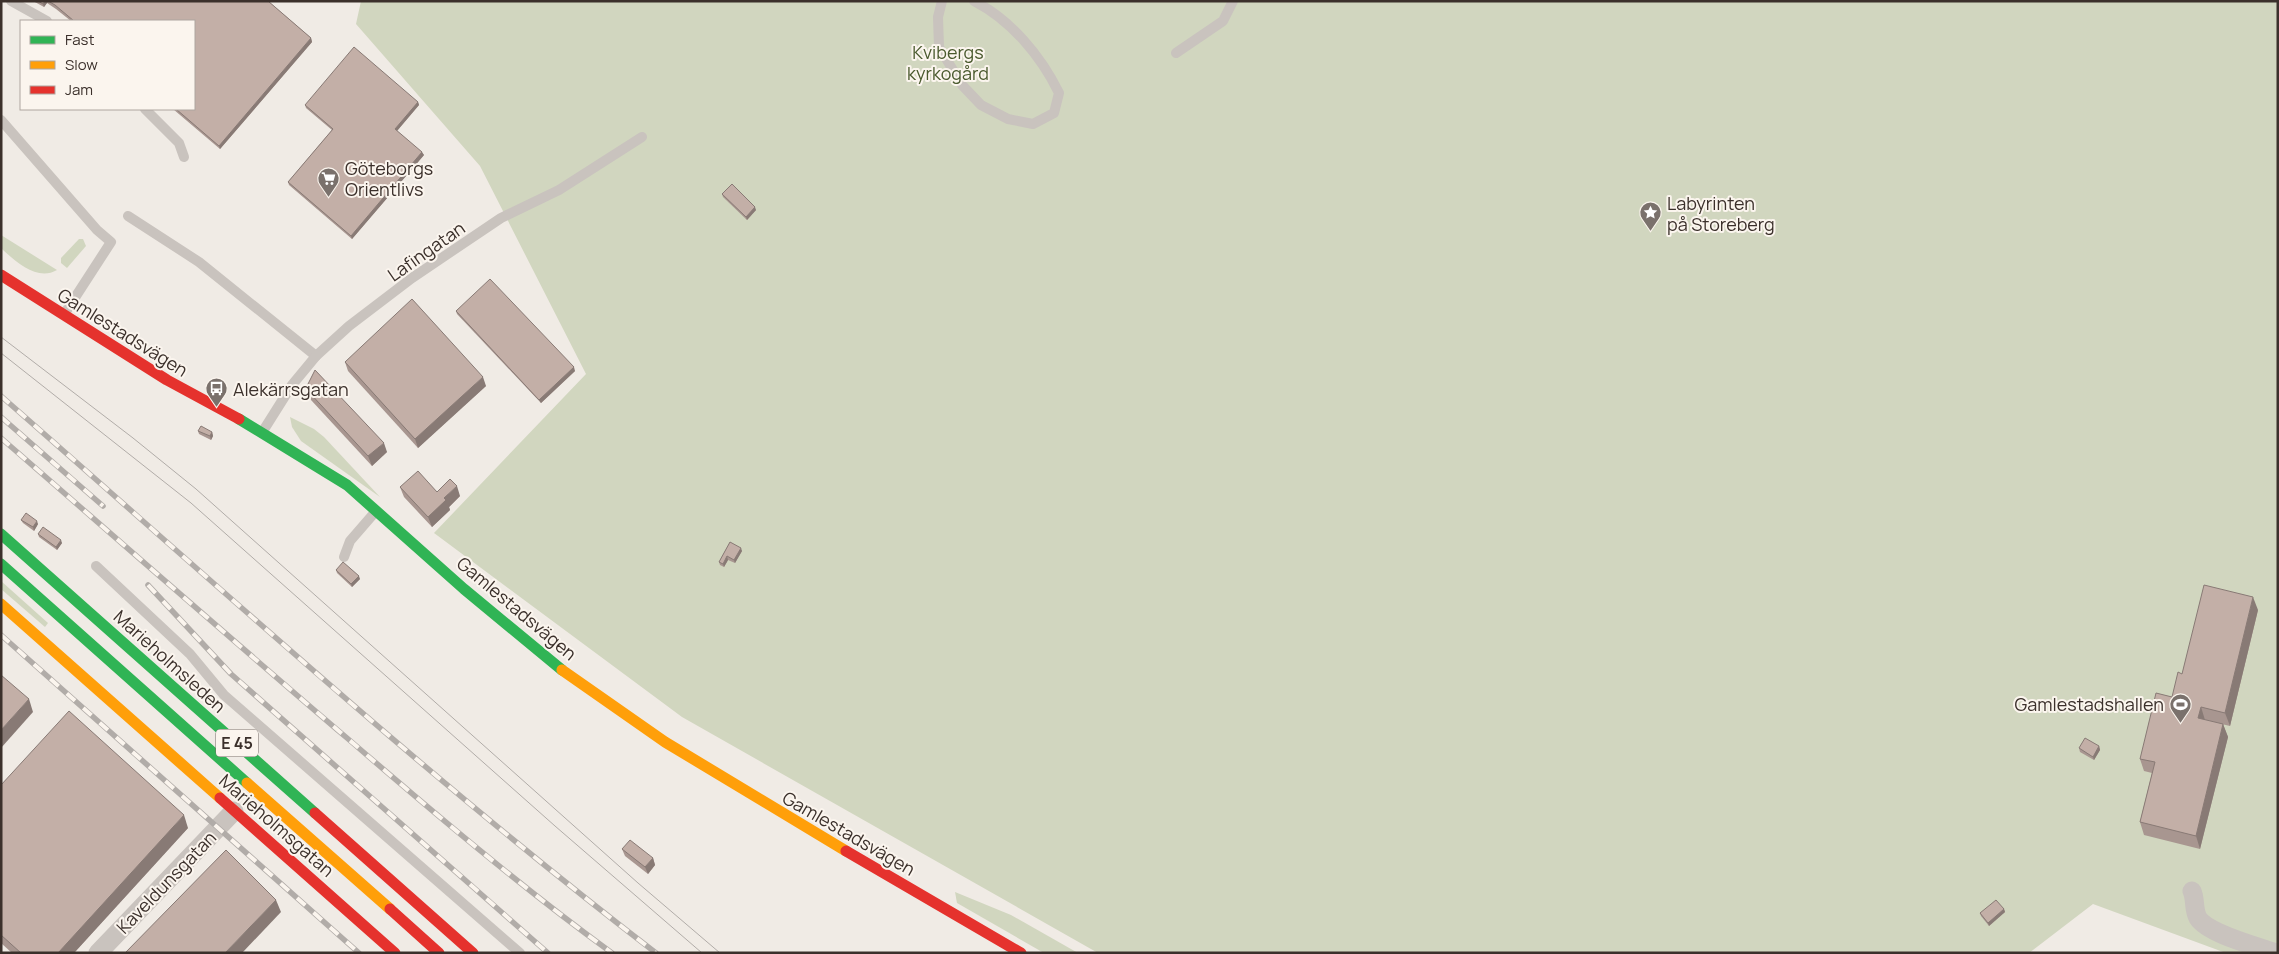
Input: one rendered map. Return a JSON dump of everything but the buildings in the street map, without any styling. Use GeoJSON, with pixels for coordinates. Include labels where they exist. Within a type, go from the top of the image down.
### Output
{"type":"FeatureCollection","features":[{"type":"Feature","properties":{"kind":"main road","name":"Gamlestadsvägen"},"geometry":{"type":"LineString","coordinates":[[1,275],[167,380],[263,432],[332,475],[376,510],[464,589],[564,671],[665,742],[770,807],[1021,953]]}},
{"type":"Feature","properties":{"kind":"main road","name":"Marieholmsleden"},"geometry":{"type":"LineString","coordinates":[[1,534],[473,953]]}},
{"type":"Feature","properties":{"kind":"main road","name":"E 45"},"geometry":{"type":"LineString","coordinates":[[1,564],[439,953]]}},
{"type":"Feature","properties":{"kind":"main road","name":"Marieholmsgatan"},"geometry":{"type":"LineString","coordinates":[[1,604],[395,953]]}},
{"type":"Feature","properties":{"kind":"street","name":"Kaveldunsgatan"},"geometry":{"type":"LineString","coordinates":[[98,953],[234,811]]}},
{"type":"Feature","properties":{"kind":"street"},"geometry":{"type":"LineString","coordinates":[[2192,891],[2195,910],[2199,919],[2209,928],[2276,953]]}},
{"type":"Feature","properties":{"kind":"lane"},"geometry":{"type":"LineString","coordinates":[[11,1],[45,20]]}},
{"type":"Feature","properties":{"kind":"lane"},"geometry":{"type":"LineString","coordinates":[[942,1],[938,17],[939,47],[962,85],[981,105],[1008,119],[1033,124],[1054,113],[1059,92],[1051,76],[1019,34],[985,7],[974,1]]}},
{"type":"Feature","properties":{"kind":"lane"},"geometry":{"type":"LineString","coordinates":[[1176,53],[1223,21],[1234,1]]}},
{"type":"Feature","properties":{"kind":"lane"},"geometry":{"type":"LineString","coordinates":[[145,110],[179,143],[184,157]]}},
{"type":"Feature","properties":{"kind":"lane"},"geometry":{"type":"LineString","coordinates":[[1,120],[97,230],[111,242],[64,316]]}},
{"type":"Feature","properties":{"kind":"lane","name":"Lafingatan"},"geometry":{"type":"LineString","coordinates":[[263,432],[292,385],[316,356],[349,326],[442,258],[501,218],[559,190],[642,137]]}},
{"type":"Feature","properties":{"kind":"lane"},"geometry":{"type":"LineString","coordinates":[[128,216],[199,262],[316,356]]}},
{"type":"Feature","properties":{"kind":"lane"},"geometry":{"type":"LineString","coordinates":[[344,557],[350,541],[376,510]]}},
{"type":"Feature","properties":{"kind":"lane"},"geometry":{"type":"LineString","coordinates":[[96,566],[190,654],[224,695],[520,953]]}},
{"type":"Feature","properties":{"kind":"green space","name":"Kvibergs kyrkogård"},"geometry":{"type":"Polygon","coordinates":[[[361,1],[2278,1],[2278,953],[2226,953],[2093,904],[2029,953],[1098,953],[682,717],[434,533],[586,374],[480,166],[356,24],[361,1]]]}},
{"type":"Feature","properties":{"kind":"green space"},"geometry":{"type":"Polygon","coordinates":[[[1,235],[57,270],[49,273],[34,272],[20,264],[1,248],[1,235]]]}},
{"type":"Feature","properties":{"kind":"green space"},"geometry":{"type":"Polygon","coordinates":[[[79,239],[83,239],[86,246],[67,268],[61,263],[61,258],[79,239]]]}},
{"type":"Feature","properties":{"kind":"green space"},"geometry":{"type":"Polygon","coordinates":[[[290,417],[314,429],[324,437],[380,497],[301,441],[292,427],[290,417]]]}},
{"type":"Feature","properties":{"kind":"green space"},"geometry":{"type":"Polygon","coordinates":[[[1,581],[48,623],[45,627],[1,589],[1,581]]]}},
{"type":"Feature","properties":{"kind":"green space"},"geometry":{"type":"Polygon","coordinates":[[[955,892],[1011,915],[1078,953],[1044,953],[957,903],[955,892]]]}},
{"type":"Feature","properties":{"kind":"tram line"},"geometry":{"type":"LineString","coordinates":[[1,337],[196,489],[638,883],[720,953]]}},
{"type":"Feature","properties":{"kind":"tram line"},"geometry":{"type":"LineString","coordinates":[[1,353],[191,503],[555,826],[702,953]]}},
{"type":"Feature","properties":{"kind":"railway"},"geometry":{"type":"LineString","coordinates":[[1,396],[406,750],[488,819],[656,953]]}},
{"type":"Feature","properties":{"kind":"railway"},"geometry":{"type":"LineString","coordinates":[[1,417],[103,506]]}},
{"type":"Feature","properties":{"kind":"railway"},"geometry":{"type":"LineString","coordinates":[[1,438],[477,848],[612,953]]}},
{"type":"Feature","properties":{"kind":"railway"},"geometry":{"type":"LineString","coordinates":[[148,585],[231,674],[548,953]]}},
{"type":"Feature","properties":{"kind":"railway"},"geometry":{"type":"LineString","coordinates":[[1,635],[359,953]]}},
{"type":"Feature","properties":{"kind":"traffic: fast"},"geometry":{"type":"LineString","coordinates":[[239,419],[347,485],[464,589],[562,670]]}},
{"type":"Feature","properties":{"kind":"traffic: fast"},"geometry":{"type":"LineString","coordinates":[[1,534],[315,813]]}},
{"type":"Feature","properties":{"kind":"traffic: fast"},"geometry":{"type":"LineString","coordinates":[[1,564],[247,783]]}},
{"type":"Feature","properties":{"kind":"traffic: slow"},"geometry":{"type":"LineString","coordinates":[[1,604],[220,798]]}},
{"type":"Feature","properties":{"kind":"traffic: slow"},"geometry":{"type":"LineString","coordinates":[[562,670],[665,742],[846,851]]}},
{"type":"Feature","properties":{"kind":"traffic: slow"},"geometry":{"type":"LineString","coordinates":[[247,783],[390,909]]}},
{"type":"Feature","properties":{"kind":"traffic: jam"},"geometry":{"type":"LineString","coordinates":[[1,275],[167,380],[239,419]]}},
{"type":"Feature","properties":{"kind":"traffic: jam"},"geometry":{"type":"LineString","coordinates":[[220,798],[395,953]]}},
{"type":"Feature","properties":{"kind":"traffic: jam"},"geometry":{"type":"LineString","coordinates":[[315,813],[473,953]]}},
{"type":"Feature","properties":{"kind":"traffic: jam"},"geometry":{"type":"LineString","coordinates":[[846,851],[1021,953]]}},
{"type":"Feature","properties":{"kind":"traffic: jam"},"geometry":{"type":"LineString","coordinates":[[390,909],[439,953]]}},
{"type":"Feature","properties":{"kind":"place","name":"Göteborgs Orientlivs"},"geometry":{"type":"Point","coordinates":[329,197]}},
{"type":"Feature","properties":{"kind":"place","name":"Labyrinten på Storeberg"},"geometry":{"type":"Point","coordinates":[1651,232]}},
{"type":"Feature","properties":{"kind":"place","name":"Alekärrsgatan"},"geometry":{"type":"Point","coordinates":[217,408]}},
{"type":"Feature","properties":{"kind":"place","name":"Gamlestadshallen"},"geometry":{"type":"Point","coordinates":[2180,723]}}]}
